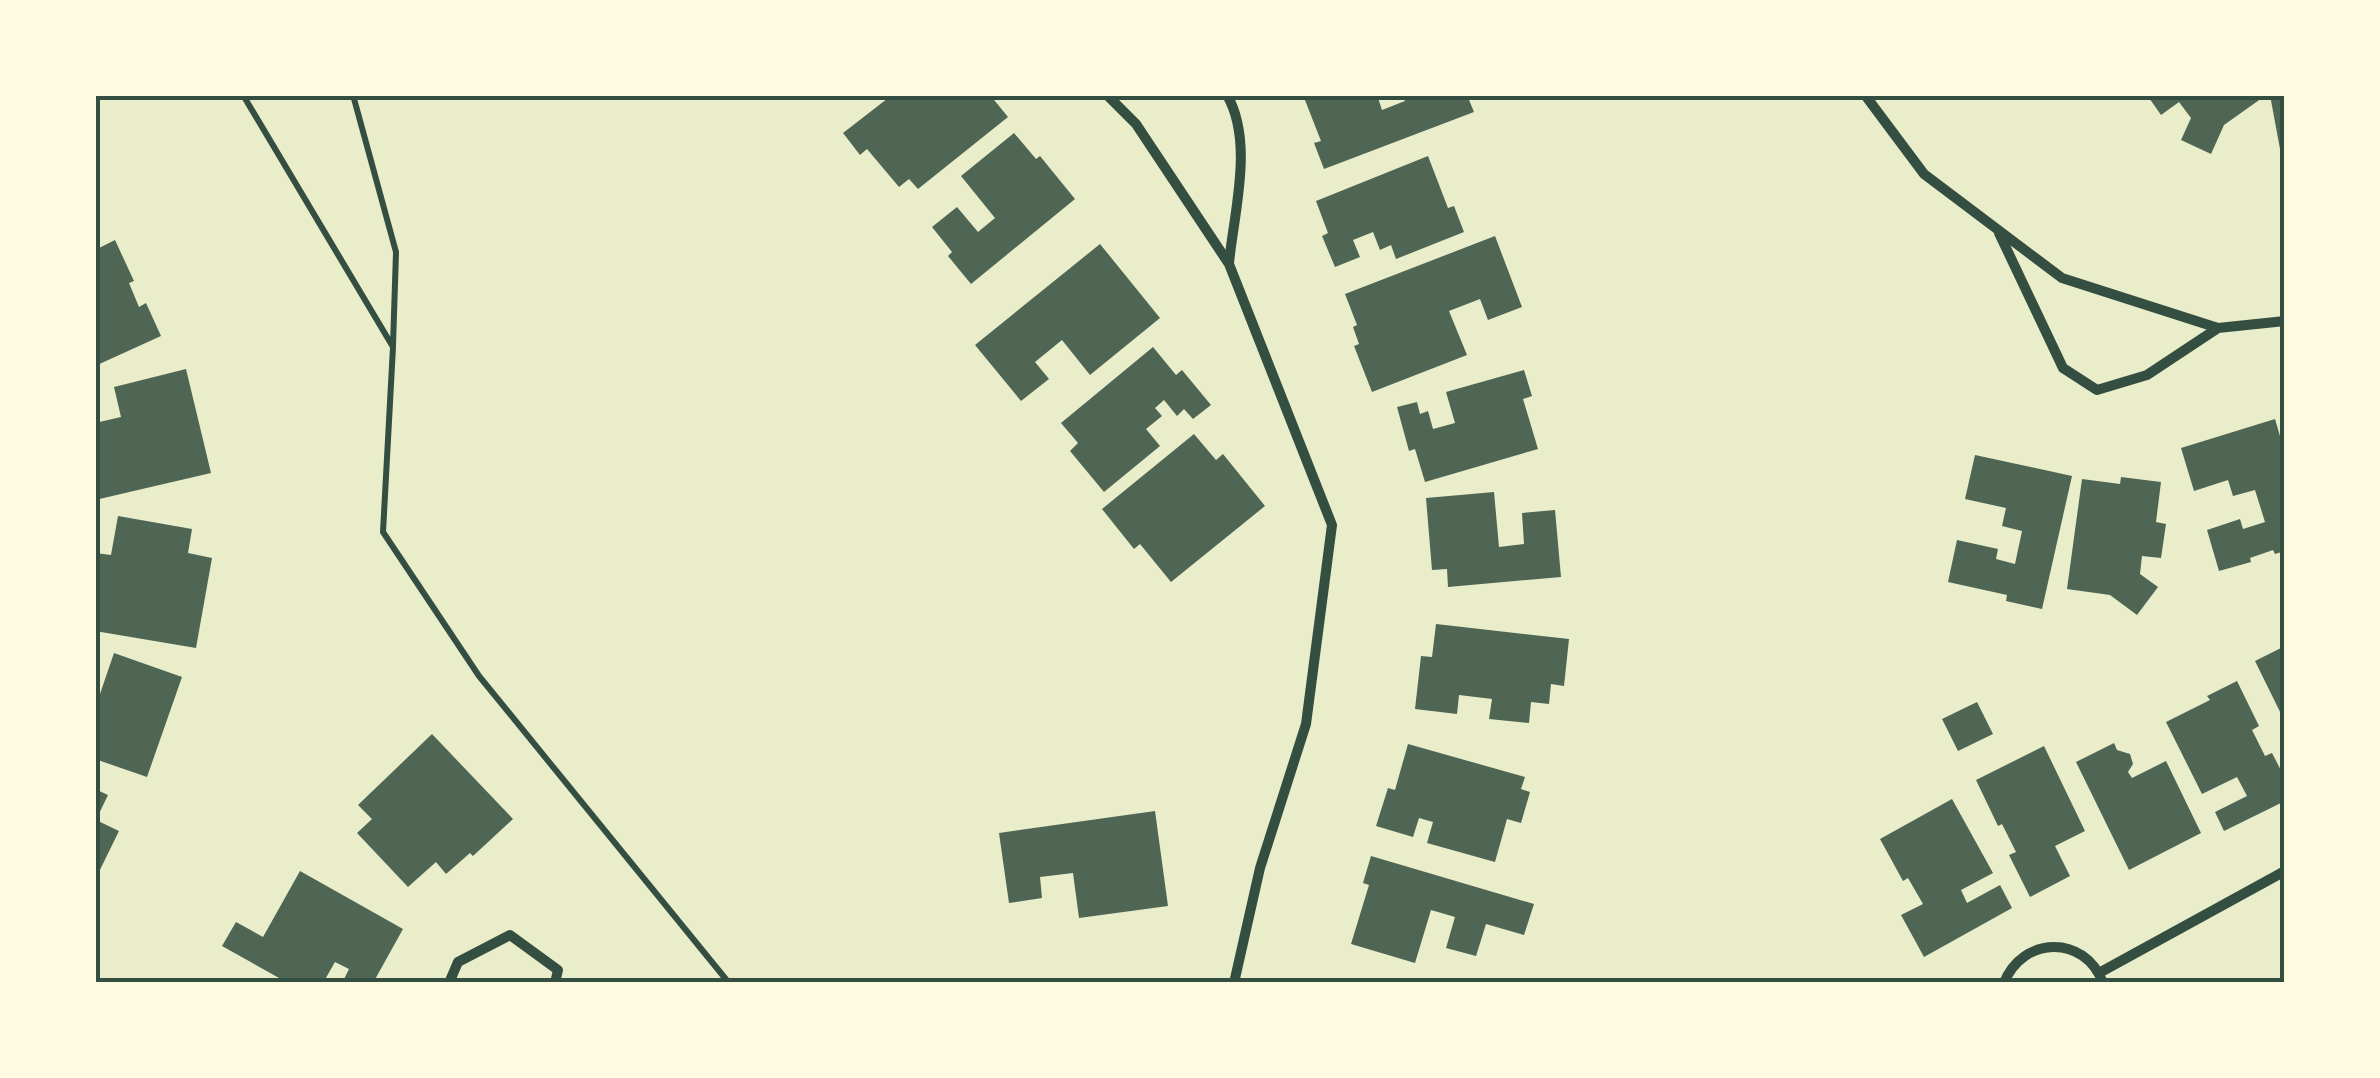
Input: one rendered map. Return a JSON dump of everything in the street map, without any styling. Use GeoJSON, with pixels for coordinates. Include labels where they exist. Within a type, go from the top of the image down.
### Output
{"type":"FeatureCollection","features":[{"type":"Feature","properties":{"kind":"street"},"geometry":{"type":"LineString","coordinates":[[1106,95],[1136,124],[1229,264],[1332,525],[1306,724],[1260,868],[1234,983]]}},
{"type":"Feature","properties":{"kind":"street"},"geometry":{"type":"LineString","coordinates":[[1227,95],[1234,107],[1240,156],[1229,264]]}},
{"type":"Feature","properties":{"kind":"street"},"geometry":{"type":"LineString","coordinates":[[1865,95],[1924,174],[2062,278],[2218,328],[2285,321]]}},
{"type":"Feature","properties":{"kind":"street"},"geometry":{"type":"LineString","coordinates":[[1998,232],[2063,368],[2097,390],[2147,375],[2218,328]]}},
{"type":"Feature","properties":{"kind":"street"},"geometry":{"type":"LineString","coordinates":[[2004,983],[2021,957],[2037,948],[2055,946],[2088,959],[2101,978],[2285,871]]}},
{"type":"Feature","properties":{"kind":"street"},"geometry":{"type":"LineString","coordinates":[[449,983],[458,962],[510,935],[558,970],[555,983]]}},
{"type":"Feature","properties":{"kind":"path"},"geometry":{"type":"LineString","coordinates":[[243,95],[392,347]]}},
{"type":"Feature","properties":{"kind":"path"},"geometry":{"type":"LineString","coordinates":[[352,95],[396,252],[383,532],[478,676],[729,983]]}},
{"type":"Feature","properties":{"kind":"building"},"geometry":{"type":"Polygon","coordinates":[[[892,95],[990,95],[1008,117],[918,189],[909,179],[899,187],[867,149],[860,155],[843,133],[892,95]]]}},
{"type":"Feature","properties":{"kind":"building"},"geometry":{"type":"Polygon","coordinates":[[[1303,95],[1377,95],[1382,110],[1405,101],[1403,95],[1467,95],[1474,112],[1324,169],[1314,143],[1321,141],[1303,95]]]}},
{"type":"Feature","properties":{"kind":"building"},"geometry":{"type":"Polygon","coordinates":[[[2147,95],[2262,98],[2224,125],[2211,154],[2181,140],[2191,118],[2179,102],[2161,115],[2147,95]]]}},
{"type":"Feature","properties":{"kind":"building"},"geometry":{"type":"Polygon","coordinates":[[[2270,95],[2285,95],[2285,148],[2280,149],[2270,95]]]}},
{"type":"Feature","properties":{"kind":"building"},"geometry":{"type":"Polygon","coordinates":[[[1014,133],[1036,159],[1040,156],[1075,199],[971,284],[948,256],[952,252],[932,227],[957,207],[978,232],[995,218],[961,176],[1014,133]]]}},
{"type":"Feature","properties":{"kind":"building"},"geometry":{"type":"Polygon","coordinates":[[[1428,156],[1448,208],[1454,206],[1464,232],[1396,259],[1391,245],[1380,250],[1373,232],[1353,240],[1360,257],[1335,267],[1322,236],[1328,233],[1316,201],[1428,156]]]}},
{"type":"Feature","properties":{"kind":"building"},"geometry":{"type":"Polygon","coordinates":[[[1495,236],[1522,307],[1488,320],[1480,299],[1449,311],[1467,355],[1372,392],[1354,346],[1359,344],[1353,327],[1357,325],[1345,294],[1495,236]]]}},
{"type":"Feature","properties":{"kind":"building"},"geometry":{"type":"Polygon","coordinates":[[[115,240],[134,281],[129,283],[139,307],[146,303],[161,336],[95,366],[95,250],[115,240]]]}},
{"type":"Feature","properties":{"kind":"building"},"geometry":{"type":"Polygon","coordinates":[[[1100,244],[1160,318],[1090,375],[1062,340],[1035,362],[1049,379],[1021,401],[975,345],[1100,244]]]}},
{"type":"Feature","properties":{"kind":"building"},"geometry":{"type":"Polygon","coordinates":[[[1153,347],[1176,375],[1182,370],[1211,405],[1193,419],[1184,409],[1177,416],[1164,400],[1155,408],[1162,416],[1146,429],[1160,446],[1104,492],[1070,451],[1078,443],[1061,423],[1153,347]]]}},
{"type":"Feature","properties":{"kind":"building"},"geometry":{"type":"Polygon","coordinates":[[[186,369],[211,473],[95,500],[95,423],[121,417],[114,387],[186,369]]]}},
{"type":"Feature","properties":{"kind":"building"},"geometry":{"type":"Polygon","coordinates":[[[1524,370],[1532,396],[1523,399],[1538,449],[1425,482],[1415,449],[1409,451],[1397,407],[1417,402],[1420,414],[1428,411],[1433,429],[1455,423],[1446,392],[1524,370]]]}},
{"type":"Feature","properties":{"kind":"building"},"geometry":{"type":"Polygon","coordinates":[[[2275,419],[2285,453],[2285,551],[2275,554],[2273,550],[2250,558],[2251,562],[2219,571],[2207,530],[2240,519],[2243,529],[2265,522],[2255,490],[2233,496],[2228,480],[2194,491],[2181,448],[2275,419]]]}},
{"type":"Feature","properties":{"kind":"building"},"geometry":{"type":"Polygon","coordinates":[[[1194,434],[1216,460],[1223,454],[1265,506],[1171,582],[1140,544],[1134,549],[1102,509],[1194,434]]]}},
{"type":"Feature","properties":{"kind":"building"},"geometry":{"type":"Polygon","coordinates":[[[1975,455],[2072,476],[2042,609],[2006,601],[2007,595],[1948,582],[1957,540],[1998,549],[1996,559],[2015,564],[2022,531],[2002,526],[2006,508],[1965,499],[1975,455]]]}},
{"type":"Feature","properties":{"kind":"building"},"geometry":{"type":"Polygon","coordinates":[[[2121,477],[2161,482],[2156,522],[2166,524],[2161,558],[2142,556],[2140,574],[2158,587],[2137,615],[2110,595],[2067,589],[2082,479],[2120,484],[2121,477]]]}},
{"type":"Feature","properties":{"kind":"building"},"geometry":{"type":"Polygon","coordinates":[[[1494,492],[1499,547],[1524,544],[1522,513],[1555,510],[1561,577],[1448,587],[1447,569],[1432,570],[1426,498],[1494,492]]]}},
{"type":"Feature","properties":{"kind":"building"},"geometry":{"type":"Polygon","coordinates":[[[118,516],[192,529],[188,553],[212,558],[196,648],[95,631],[95,553],[111,555],[118,516]]]}},
{"type":"Feature","properties":{"kind":"building"},"geometry":{"type":"Polygon","coordinates":[[[1436,624],[1569,639],[1564,686],[1551,684],[1549,704],[1531,702],[1529,723],[1489,719],[1492,699],[1459,695],[1457,714],[1415,709],[1421,656],[1432,657],[1436,624]]]}},
{"type":"Feature","properties":{"kind":"building"},"geometry":{"type":"Polygon","coordinates":[[[2285,646],[2285,722],[2255,661],[2285,646]]]}},
{"type":"Feature","properties":{"kind":"building"},"geometry":{"type":"Polygon","coordinates":[[[114,653],[182,677],[147,777],[95,759],[95,692],[100,694],[114,653]]]}},
{"type":"Feature","properties":{"kind":"building"},"geometry":{"type":"Polygon","coordinates":[[[2237,681],[2259,726],[2252,730],[2265,756],[2272,753],[2285,778],[2285,801],[2224,831],[2215,812],[2247,796],[2237,777],[2202,794],[2166,722],[2237,681]]]}},
{"type":"Feature","properties":{"kind":"building"},"geometry":{"type":"Polygon","coordinates":[[[1977,702],[1993,734],[1958,751],[1942,719],[1977,702]]]}},
{"type":"Feature","properties":{"kind":"building"},"geometry":{"type":"Polygon","coordinates":[[[432,734],[513,819],[473,856],[470,853],[446,874],[436,862],[408,887],[357,833],[372,819],[358,805],[432,734]]]}},
{"type":"Feature","properties":{"kind":"building"},"geometry":{"type":"Polygon","coordinates":[[[2114,743],[2117,750],[2130,754],[2133,764],[2128,772],[2132,778],[2166,761],[2201,833],[2129,870],[2076,762],[2114,743]]]}},
{"type":"Feature","properties":{"kind":"building"},"geometry":{"type":"Polygon","coordinates":[[[1408,744],[1525,777],[1521,789],[1530,792],[1521,823],[1507,819],[1495,862],[1427,843],[1433,822],[1419,818],[1413,837],[1376,826],[1388,788],[1395,790],[1408,744]]]}},
{"type":"Feature","properties":{"kind":"building"},"geometry":{"type":"Polygon","coordinates":[[[2044,746],[2085,831],[2055,846],[2070,876],[2030,897],[2009,855],[2016,852],[2002,824],[1998,826],[1976,780],[2044,746]]]}},
{"type":"Feature","properties":{"kind":"building"},"geometry":{"type":"Polygon","coordinates":[[[95,789],[108,795],[96,820],[119,831],[95,880],[95,789]]]}},
{"type":"Feature","properties":{"kind":"building"},"geometry":{"type":"Polygon","coordinates":[[[1952,799],[1993,873],[1961,890],[1967,903],[2000,885],[2012,908],[1924,957],[1901,915],[1923,904],[1908,878],[1903,881],[1880,839],[1952,799]]]}},
{"type":"Feature","properties":{"kind":"building"},"geometry":{"type":"Polygon","coordinates":[[[1155,811],[1168,906],[1079,918],[1073,873],[1040,877],[1042,898],[1009,903],[999,833],[1155,811]]]}},
{"type":"Feature","properties":{"kind":"building"},"geometry":{"type":"Polygon","coordinates":[[[1371,856],[1534,904],[1524,935],[1486,924],[1476,956],[1446,948],[1455,917],[1431,910],[1415,963],[1351,944],[1369,885],[1363,883],[1371,856]]]}},
{"type":"Feature","properties":{"kind":"building"},"geometry":{"type":"Polygon","coordinates":[[[300,871],[403,929],[373,983],[343,981],[349,969],[335,962],[323,983],[288,983],[222,946],[236,922],[263,937],[300,871]]]}}]}
